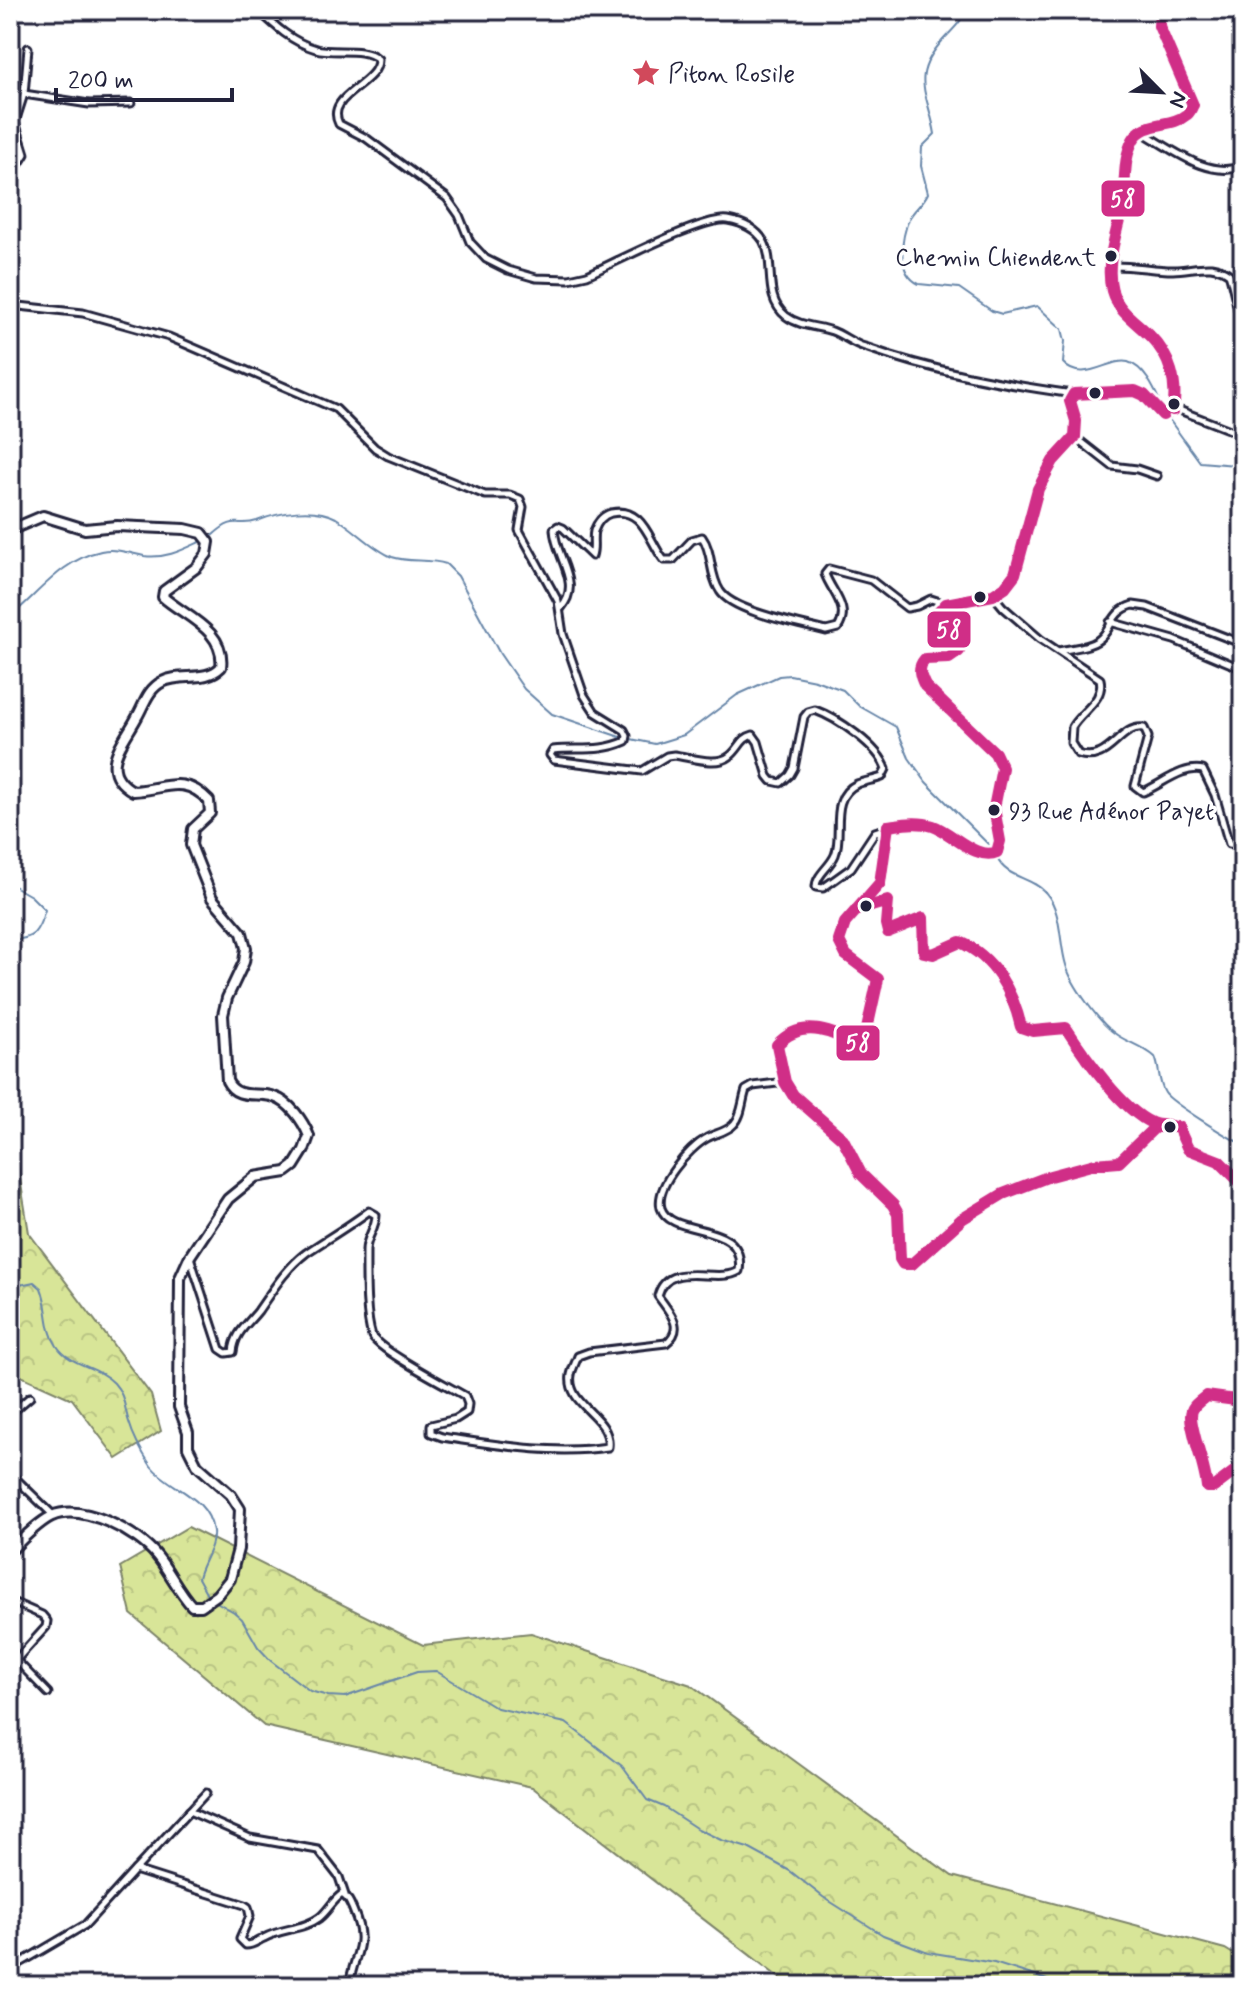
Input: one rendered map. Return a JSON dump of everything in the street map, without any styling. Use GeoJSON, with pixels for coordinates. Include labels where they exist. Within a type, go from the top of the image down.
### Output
{"type":"FeatureCollection","features":[{"type":"Feature","properties":{"kind":"main road"},"geometry":{"type":"LineString","coordinates":[[10,530],[43,516],[85,529],[117,526],[194,530],[205,535],[209,542],[210,548],[204,559],[164,591],[163,597],[191,615],[207,630],[220,654],[221,667],[212,675],[176,677],[154,687],[117,751],[115,769],[123,785],[133,791],[177,784],[201,793],[209,801],[210,813],[193,829],[191,845],[212,898],[242,933],[247,952],[224,1006],[222,1023],[227,1081],[233,1089],[245,1095],[263,1094],[283,1101],[309,1136],[294,1166],[286,1172],[255,1177],[234,1193],[190,1256],[179,1286],[179,1407],[188,1432],[188,1447],[193,1459],[231,1495],[240,1509],[236,1561],[230,1579],[217,1595],[201,1606],[192,1606],[156,1555],[121,1529],[94,1516],[78,1513],[53,1515],[10,1551]]}},
{"type":"Feature","properties":{"kind":"street"},"geometry":{"type":"LineString","coordinates":[[258,10],[276,27],[302,44],[326,51],[365,53],[376,57],[376,69],[339,106],[336,115],[339,124],[366,138],[447,198],[459,215],[470,242],[494,264],[536,278],[569,279],[587,275],[700,225],[726,220],[744,225],[762,238],[770,258],[772,292],[777,305],[800,323],[834,332],[863,347],[937,369],[1005,384],[1074,394],[1135,391],[1144,395],[1163,415],[1174,409],[1243,435]]}},
{"type":"Feature","properties":{"kind":"street"},"geometry":{"type":"LineString","coordinates":[[1160,10],[1159,26],[1193,105],[1186,116],[1139,131],[1131,143],[1124,168],[1122,203],[1110,266],[1113,296],[1132,321],[1160,348],[1168,362],[1174,378],[1174,409]]}},
{"type":"Feature","properties":{"kind":"street"},"geometry":{"type":"LineString","coordinates":[[10,178],[25,154],[15,122],[24,94],[28,48]]}},
{"type":"Feature","properties":{"kind":"street"},"geometry":{"type":"LineString","coordinates":[[24,94],[89,104],[131,103]]}},
{"type":"Feature","properties":{"kind":"street"},"geometry":{"type":"LineString","coordinates":[[1139,131],[1215,171],[1243,166]]}},
{"type":"Feature","properties":{"kind":"street"},"geometry":{"type":"LineString","coordinates":[[1110,266],[1137,265],[1172,270],[1202,267],[1223,271],[1233,282],[1235,307],[1243,329]]}},
{"type":"Feature","properties":{"kind":"street"},"geometry":{"type":"LineString","coordinates":[[10,305],[83,313],[169,337],[336,409],[375,448],[388,456],[485,495],[518,497],[523,507],[519,530],[561,608],[563,634],[587,702],[600,716],[624,730],[627,739],[620,744],[583,751],[553,750],[551,758],[575,764],[642,771],[667,756],[716,761],[725,759],[745,738],[753,735],[768,776],[772,781],[781,783],[794,768],[804,717],[808,712],[815,710],[854,733],[878,755],[886,769],[882,777],[857,784],[843,799],[837,818],[837,849],[817,879],[816,887],[823,888],[844,875],[875,832],[888,826],[914,821],[932,824],[971,849],[987,855],[997,852],[1000,846],[994,814],[1002,779],[999,760],[925,686],[920,675],[920,666],[925,659],[949,658],[959,651],[957,639],[940,618],[939,612],[946,604]]}},
{"type":"Feature","properties":{"kind":"street"},"geometry":{"type":"LineString","coordinates":[[561,608],[570,594],[570,583],[554,529],[557,526],[563,528],[592,556],[596,528],[605,516],[615,513],[633,516],[642,522],[664,560],[673,560],[692,540],[702,537],[716,584],[725,599],[739,606],[826,631],[838,628],[842,619],[838,597],[825,574],[829,569],[871,580],[907,608],[931,599],[946,604],[993,595],[1011,582],[1038,489],[1053,461],[1075,437],[1076,421],[1070,401],[1074,394]]}},
{"type":"Feature","properties":{"kind":"street"},"geometry":{"type":"LineString","coordinates":[[1075,437],[1112,466],[1137,469],[1157,476]]}},
{"type":"Feature","properties":{"kind":"street"},"geometry":{"type":"LineString","coordinates":[[993,595],[1003,607],[1058,652],[1097,675],[1102,684],[1098,698],[1072,727],[1071,743],[1078,754],[1094,756],[1131,730],[1144,728],[1148,737],[1135,786],[1139,791],[1151,789],[1191,768],[1203,770],[1215,795],[1229,844],[1243,846]]}},
{"type":"Feature","properties":{"kind":"street"},"geometry":{"type":"LineString","coordinates":[[1058,652],[1095,643],[1110,622],[1127,607],[1139,605],[1243,644]]}},
{"type":"Feature","properties":{"kind":"street"},"geometry":{"type":"LineString","coordinates":[[1110,622],[1174,640],[1243,669]]}},
{"type":"Feature","properties":{"kind":"street"},"geometry":{"type":"LineString","coordinates":[[888,826],[880,882],[874,894],[842,929],[839,941],[844,952],[878,979],[865,1038],[856,1044],[824,1029],[795,1030],[779,1040],[777,1045],[785,1082],[801,1105],[843,1139],[861,1174],[893,1205],[898,1214],[900,1259],[908,1266],[962,1219],[1003,1194],[1050,1176],[1095,1164],[1119,1162],[1155,1127],[1171,1126]]}},
{"type":"Feature","properties":{"kind":"street"},"geometry":{"type":"LineString","coordinates":[[862,905],[868,907],[888,901],[890,906],[885,925],[888,932],[923,918],[924,952],[933,954],[960,942],[968,944],[1013,995],[1021,1027],[1037,1032],[1066,1028],[1091,1067],[1138,1114],[1153,1124],[1181,1130],[1188,1149],[1215,1156],[1228,1165],[1243,1185]]}},
{"type":"Feature","properties":{"kind":"street"},"geometry":{"type":"LineString","coordinates":[[190,1256],[220,1349],[226,1353],[233,1352],[235,1337],[304,1255],[369,1211],[376,1215],[376,1223],[366,1246],[369,1318],[373,1339],[465,1396],[468,1404],[467,1412],[456,1419],[431,1425],[431,1433],[537,1450],[608,1447],[609,1437],[604,1427],[574,1394],[570,1376],[578,1356],[666,1343],[674,1337],[676,1330],[675,1321],[658,1296],[660,1287],[666,1281],[696,1274],[730,1277],[739,1271],[741,1261],[734,1248],[720,1235],[670,1219],[661,1210],[660,1196],[683,1159],[706,1139],[735,1123],[746,1090],[753,1086],[785,1082]]}},
{"type":"Feature","properties":{"kind":"street"},"geometry":{"type":"LineString","coordinates":[[1243,1401],[1206,1396],[1194,1405],[1191,1417],[1207,1487],[1214,1487],[1243,1465]]}},
{"type":"Feature","properties":{"kind":"street"},"geometry":{"type":"LineString","coordinates":[[10,1414],[30,1397]]}},
{"type":"Feature","properties":{"kind":"street"},"geometry":{"type":"LineString","coordinates":[[10,1473],[53,1515]]}},
{"type":"Feature","properties":{"kind":"street"},"geometry":{"type":"LineString","coordinates":[[10,1601],[42,1615],[47,1621],[46,1627],[16,1660],[48,1693]]}},
{"type":"Feature","properties":{"kind":"street"},"geometry":{"type":"LineString","coordinates":[[10,1969],[85,1925],[206,1793]]}},
{"type":"Feature","properties":{"kind":"street"},"geometry":{"type":"LineString","coordinates":[[189,1811],[250,1838],[318,1850],[339,1877],[362,1931],[361,1946],[349,1986]]}},
{"type":"Feature","properties":{"kind":"street"},"geometry":{"type":"LineString","coordinates":[[135,1870],[248,1907],[250,1916],[240,1939],[246,1945],[307,1924],[321,1917],[342,1894],[345,1896]]}},
{"type":"Feature","properties":{"kind":"green space"},"geometry":{"type":"Polygon","coordinates":[[[10,1117],[29,1233],[151,1395],[161,1431],[117,1459],[72,1399],[10,1371],[10,1117]]]}},
{"type":"Feature","properties":{"kind":"green space"},"geometry":{"type":"Polygon","coordinates":[[[188,1527],[423,1645],[531,1633],[691,1685],[952,1876],[1225,1949],[1243,1960],[1243,1986],[790,1986],[532,1787],[264,1726],[131,1614],[120,1567],[188,1527]]]}},
{"type":"Feature","properties":{"kind":"waterway"},"geometry":{"type":"LineString","coordinates":[[966,10],[926,65],[925,96],[935,134],[922,147],[921,166],[928,193],[906,227],[902,255],[907,272],[919,284],[959,288],[992,311],[1002,314],[1037,306],[1062,329],[1065,341],[1063,363],[1079,371],[1121,362],[1135,365],[1151,383],[1165,412]]}},
{"type":"Feature","properties":{"kind":"waterway"},"geometry":{"type":"LineString","coordinates":[[1168,418],[1200,462],[1236,465],[1243,475]]}},
{"type":"Feature","properties":{"kind":"waterway"},"geometry":{"type":"LineString","coordinates":[[213,535],[232,523],[250,523],[286,513],[317,512],[336,518],[392,557],[446,564],[458,576],[500,654],[524,689],[552,714],[623,738]]}},
{"type":"Feature","properties":{"kind":"waterway"},"geometry":{"type":"LineString","coordinates":[[10,617],[63,569],[87,555],[112,550],[160,556],[204,540]]}},
{"type":"Feature","properties":{"kind":"waterway"},"geometry":{"type":"LineString","coordinates":[[631,739],[655,744],[684,735],[737,695],[779,676],[815,680],[843,690],[859,706],[896,727],[909,758],[926,782],[994,850]]}},
{"type":"Feature","properties":{"kind":"waterway"},"geometry":{"type":"LineString","coordinates":[[997,858],[1007,870],[1040,887],[1051,900],[1058,918],[1069,973],[1095,1013],[1110,1030],[1155,1057],[1163,1089],[1170,1098],[1243,1144]]}},
{"type":"Feature","properties":{"kind":"waterway"},"geometry":{"type":"LineString","coordinates":[[10,884],[31,896],[45,910],[34,933],[10,940]]}},
{"type":"Feature","properties":{"kind":"waterway"},"geometry":{"type":"LineString","coordinates":[[10,1287],[34,1282],[41,1288],[57,1346],[69,1358],[114,1383],[122,1397],[133,1433],[151,1466],[204,1509],[210,1519],[213,1537],[198,1578],[208,1596]]}},
{"type":"Feature","properties":{"kind":"waterway"},"geometry":{"type":"LineString","coordinates":[[213,1600],[242,1619],[258,1647],[271,1661],[310,1691],[345,1697],[417,1672],[436,1671],[497,1708],[566,1723],[622,1766],[647,1800],[696,1828],[748,1848],[790,1871],[823,1897],[883,1935],[928,1952],[994,1963],[1066,1986]]}},
{"type":"Feature","properties":{"kind":"transit line","name":"58"},"geometry":{"type":"LineString","coordinates":[[1160,10],[1159,26],[1193,105],[1180,119],[1144,129],[1133,140],[1126,162],[1110,280],[1119,305],[1158,344],[1168,361],[1173,380],[1173,410]]}},
{"type":"Feature","properties":{"kind":"transit line","name":"58"},"geometry":{"type":"LineString","coordinates":[[888,826],[927,824],[941,829],[973,850],[989,854],[997,852],[1000,841],[994,808],[1002,768],[995,753],[925,686],[921,675],[920,669],[925,659],[949,658],[959,651],[939,612],[946,604],[993,595],[1005,587],[1015,574],[1038,489],[1053,461],[1075,437],[1076,421],[1070,401],[1074,394],[1135,391],[1144,395],[1163,415]]}},
{"type":"Feature","properties":{"kind":"transit line","name":"58"},"geometry":{"type":"LineString","coordinates":[[888,826],[880,883],[845,923],[839,941],[846,955],[878,979],[865,1038],[856,1044],[825,1031],[805,1030],[795,1032],[777,1045],[785,1082],[793,1095],[843,1139],[861,1174],[893,1205],[898,1214],[900,1259],[903,1264],[912,1264],[962,1219],[1003,1194],[1050,1176],[1095,1164],[1119,1162],[1155,1127],[1178,1127],[1188,1149],[1219,1161],[1243,1185]]}},
{"type":"Feature","properties":{"kind":"transit line","name":"58"},"geometry":{"type":"LineString","coordinates":[[862,905],[868,907],[888,901],[888,932],[923,918],[924,952],[933,954],[960,942],[972,949],[1000,977],[1013,1001],[1021,1027],[1033,1031],[1066,1028],[1104,1081],[1129,1107],[1154,1124],[1171,1126]]}},
{"type":"Feature","properties":{"kind":"transit line","name":"58"},"geometry":{"type":"LineString","coordinates":[[1243,1401],[1206,1396],[1191,1413],[1207,1487],[1214,1487],[1243,1465]]}},
{"type":"Feature","properties":{"kind":"place","name":"Piton Rosile"},"geometry":{"type":"Point","coordinates":[646,73]}},
{"type":"Feature","properties":{"kind":"place","name":"Chemin Chiendent"},"geometry":{"type":"Point","coordinates":[1111,256]}},
{"type":"Feature","properties":{"kind":"place","name":"93 Rue Adénor Payet"},"geometry":{"type":"Point","coordinates":[994,810]}}]}
